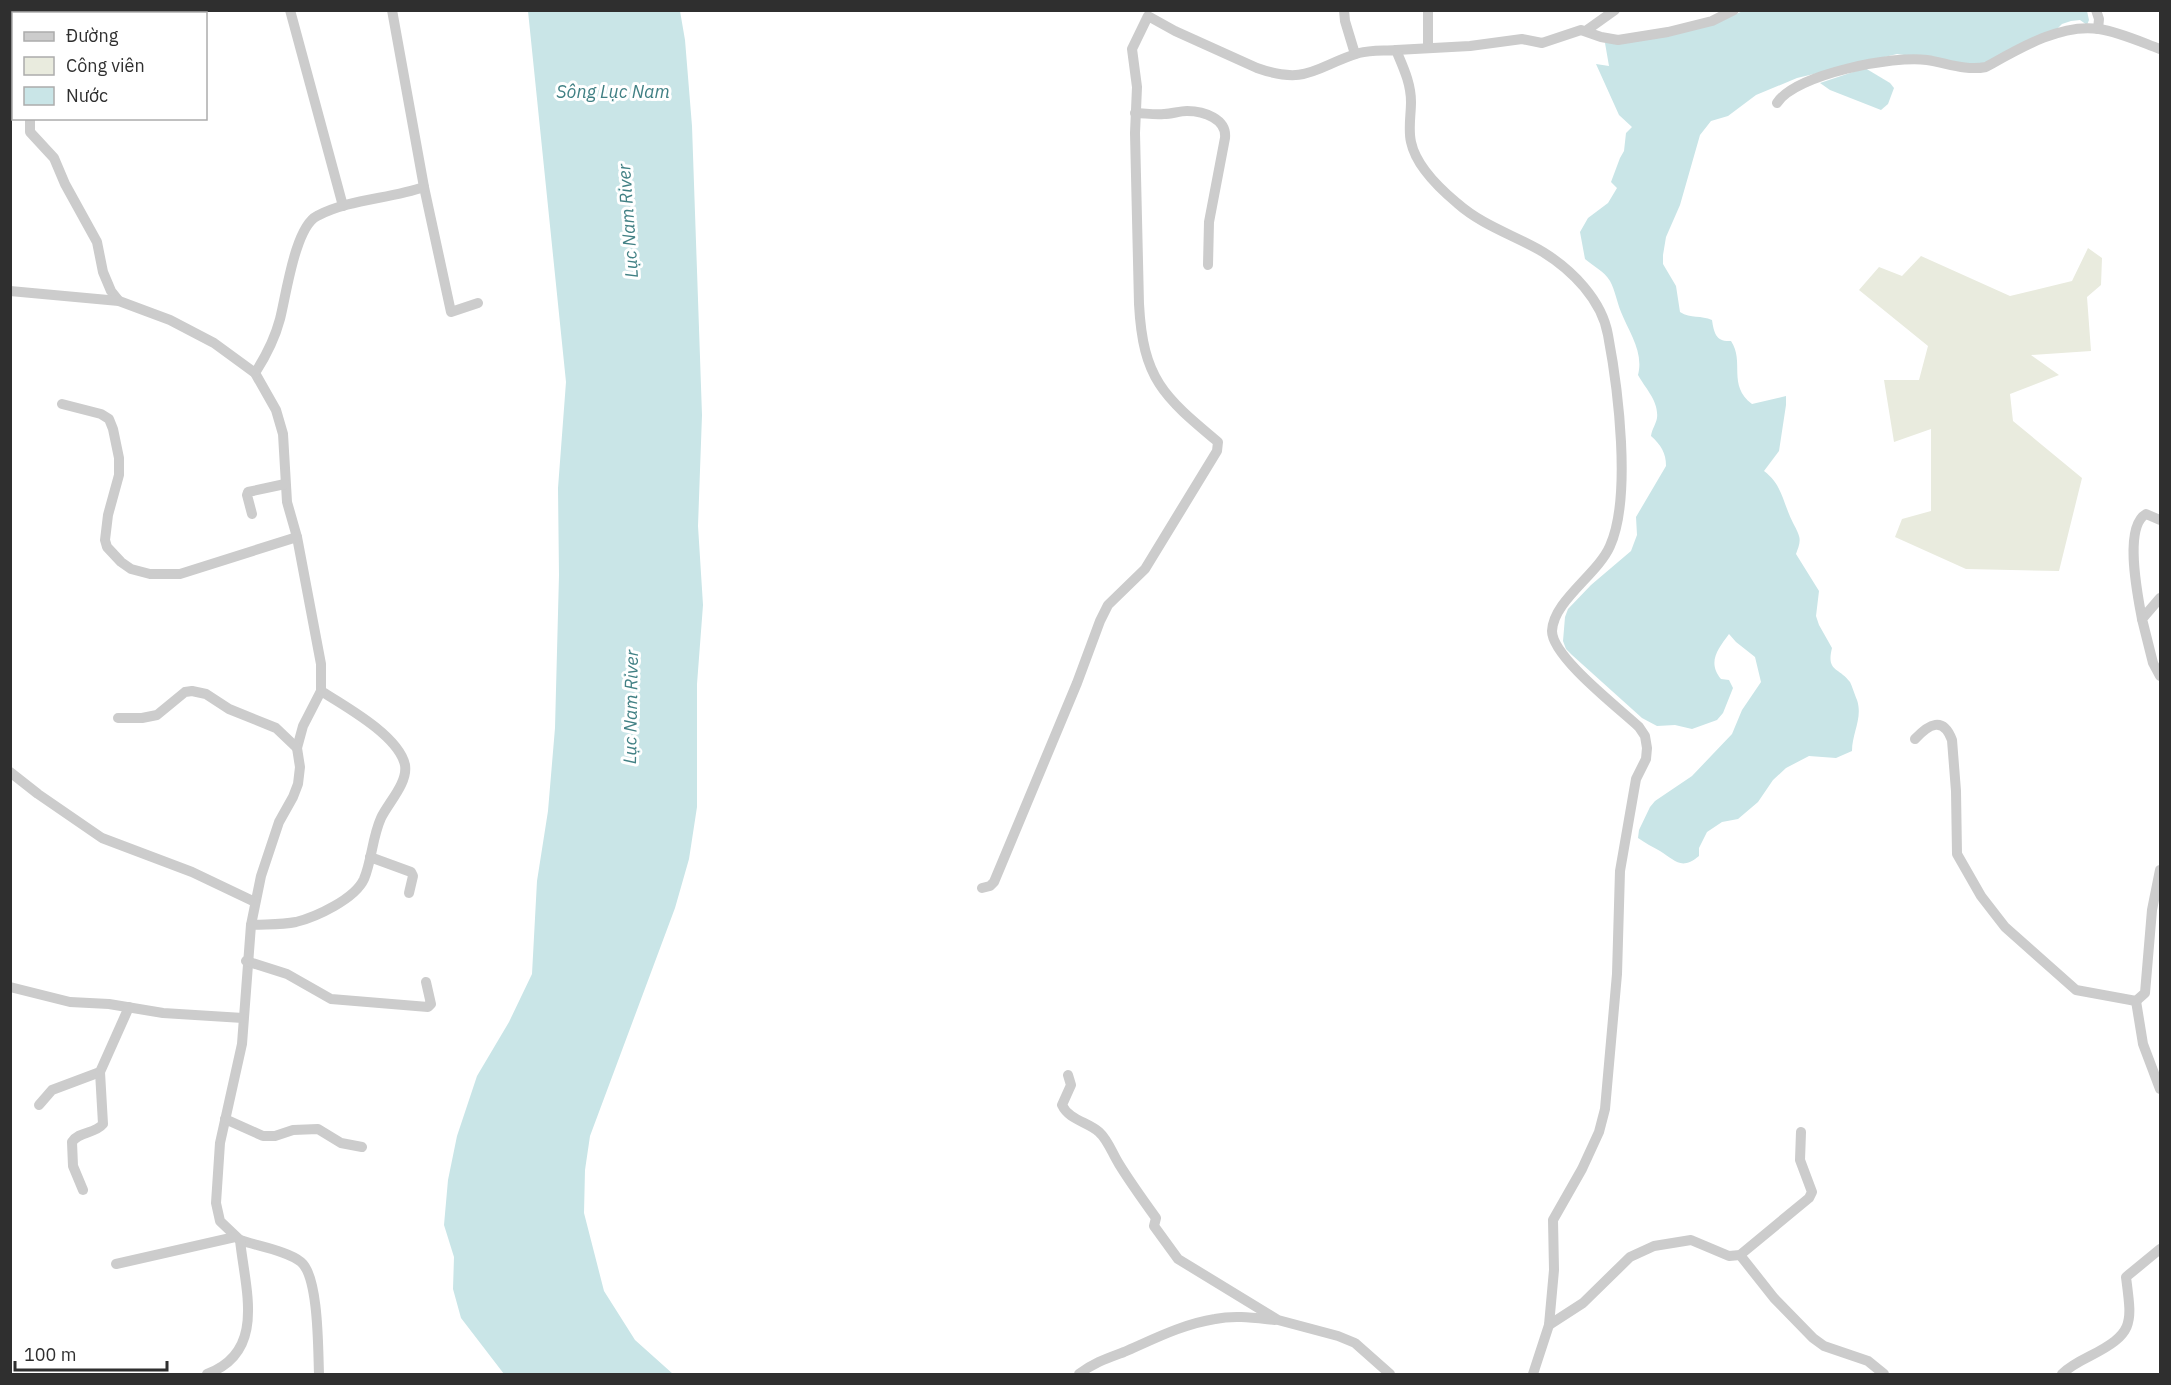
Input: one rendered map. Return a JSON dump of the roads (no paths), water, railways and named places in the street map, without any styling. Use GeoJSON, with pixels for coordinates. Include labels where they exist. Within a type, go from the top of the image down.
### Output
{"type":"FeatureCollection","features":[{"type":"Feature","properties":{"kind":"street"},"geometry":{"type":"LineString","coordinates":[[290,10],[343,206]]}},
{"type":"Feature","properties":{"kind":"street"},"geometry":{"type":"LineString","coordinates":[[392,10],[424,188],[451,312],[478,303]]}},
{"type":"Feature","properties":{"kind":"street"},"geometry":{"type":"LineString","coordinates":[[1344,10],[1355,54]]}},
{"type":"Feature","properties":{"kind":"street"},"geometry":{"type":"LineString","coordinates":[[1428,10],[1428,48]]}},
{"type":"Feature","properties":{"kind":"street"},"geometry":{"type":"LineString","coordinates":[[1587,30],[1615,10]]}},
{"type":"Feature","properties":{"kind":"street"},"geometry":{"type":"LineString","coordinates":[[1700,22],[1707,10]]}},
{"type":"Feature","properties":{"kind":"street"},"geometry":{"type":"LineString","coordinates":[[982,888],[994,882],[1108,605],[1145,569],[1218,451],[1218,441],[1180,410],[1160,387],[1146,355],[1140,327],[1135,113],[1137,87],[1132,49],[1144,13],[1175,32],[1269,72],[1300,75],[1309,74],[1367,51],[1470,46],[1522,39],[1542,43],[1576,30],[1587,30],[1600,37],[1618,40],[1668,32],[1700,22],[1712,21],[1734,10]]}},
{"type":"Feature","properties":{"kind":"street"},"geometry":{"type":"LineString","coordinates":[[2096,10],[2099,19],[2098,29]]}},
{"type":"Feature","properties":{"kind":"street"},"geometry":{"type":"LineString","coordinates":[[1778,103],[1788,93],[1826,74],[1864,65],[1914,60],[1970,69],[1986,67],[2036,41],[2066,31],[2098,29],[2160,49]]}},
{"type":"Feature","properties":{"kind":"street"},"geometry":{"type":"LineString","coordinates":[[1396,50],[1410,87],[1410,135],[1417,158],[1442,188],[1466,211],[1486,224],[1544,253],[1569,272],[1588,292],[1604,319],[1616,390],[1621,445],[1621,486],[1615,535],[1605,557],[1564,603],[1552,631],[1559,651],[1572,666],[1639,727],[1645,736],[1647,748],[1646,759],[1636,779],[1621,861],[1617,974],[1605,1108],[1599,1132],[1582,1169],[1553,1220],[1554,1270],[1549,1325],[1533,1374]]}},
{"type":"Feature","properties":{"kind":"street"},"geometry":{"type":"LineString","coordinates":[[1135,113],[1164,114],[1186,110],[1203,112],[1224,127],[1225,138],[1209,222],[1208,265]]}},
{"type":"Feature","properties":{"kind":"street"},"geometry":{"type":"LineString","coordinates":[[30,120],[30,132],[54,158],[65,184],[97,242],[103,272],[111,291],[119,301]]}},
{"type":"Feature","properties":{"kind":"street"},"geometry":{"type":"LineString","coordinates":[[255,373],[270,347],[291,266],[307,226],[314,217],[343,206],[424,188]]}},
{"type":"Feature","properties":{"kind":"street"},"geometry":{"type":"LineString","coordinates":[[10,291],[119,301],[170,320],[206,338],[255,373],[276,410],[283,434],[287,502],[297,537],[321,664],[321,691],[308,713],[297,748],[300,767],[298,784],[279,822],[261,876],[250,925],[242,1044],[220,1143],[216,1203],[220,1221],[238,1238],[294,1257],[308,1269],[313,1288],[319,1374]]}},
{"type":"Feature","properties":{"kind":"street"},"geometry":{"type":"LineString","coordinates":[[62,404],[101,414],[109,419],[119,458],[119,475],[108,515],[105,540],[107,547],[131,569],[150,574],[180,574],[297,537]]}},
{"type":"Feature","properties":{"kind":"street"},"geometry":{"type":"LineString","coordinates":[[252,514],[248,492],[285,484]]}},
{"type":"Feature","properties":{"kind":"street"},"geometry":{"type":"LineString","coordinates":[[2160,519],[2146,514],[2139,520],[2134,547],[2134,566],[2142,619],[2152,663],[2160,676]]}},
{"type":"Feature","properties":{"kind":"street"},"geometry":{"type":"LineString","coordinates":[[2142,619],[2160,598]]}},
{"type":"Feature","properties":{"kind":"street"},"geometry":{"type":"LineString","coordinates":[[118,718],[142,718],[157,715],[185,692],[192,691],[206,694],[229,709],[276,728],[297,748]]}},
{"type":"Feature","properties":{"kind":"street"},"geometry":{"type":"LineString","coordinates":[[250,925],[296,922],[347,899],[357,891],[364,880],[374,834],[405,774],[405,765],[393,744],[362,718],[321,691]]}},
{"type":"Feature","properties":{"kind":"street"},"geometry":{"type":"LineString","coordinates":[[1915,738],[1931,725],[1938,724],[1950,732],[1956,791],[1957,854],[1972,883],[2001,922],[2076,990],[2136,1001]]}},
{"type":"Feature","properties":{"kind":"street"},"geometry":{"type":"LineString","coordinates":[[10,772],[102,838],[192,872],[255,902]]}},
{"type":"Feature","properties":{"kind":"street"},"geometry":{"type":"LineString","coordinates":[[370,857],[411,872],[413,876],[409,893]]}},
{"type":"Feature","properties":{"kind":"street"},"geometry":{"type":"LineString","coordinates":[[2136,1001],[2147,988],[2152,910],[2160,870]]}},
{"type":"Feature","properties":{"kind":"street"},"geometry":{"type":"LineString","coordinates":[[246,961],[286,974],[317,993],[339,1000],[428,1007],[431,1004],[426,982]]}},
{"type":"Feature","properties":{"kind":"street"},"geometry":{"type":"LineString","coordinates":[[10,987],[70,1002],[129,1007],[163,1013],[243,1018]]}},
{"type":"Feature","properties":{"kind":"street"},"geometry":{"type":"LineString","coordinates":[[2136,1001],[2143,1044],[2160,1089]]}},
{"type":"Feature","properties":{"kind":"street"},"geometry":{"type":"LineString","coordinates":[[83,1190],[73,1166],[72,1142],[77,1136],[100,1129],[103,1124],[100,1072],[129,1007]]}},
{"type":"Feature","properties":{"kind":"street"},"geometry":{"type":"LineString","coordinates":[[39,1105],[52,1090],[100,1072]]}},
{"type":"Feature","properties":{"kind":"street"},"geometry":{"type":"LineString","coordinates":[[1068,1075],[1071,1085],[1062,1106],[1063,1109],[1072,1117],[1092,1127],[1107,1141],[1124,1172],[1156,1218],[1154,1226],[1173,1253],[1278,1320]]}},
{"type":"Feature","properties":{"kind":"street"},"geometry":{"type":"LineString","coordinates":[[225,1119],[263,1136],[274,1136],[293,1130],[318,1129],[341,1143],[362,1147]]}},
{"type":"Feature","properties":{"kind":"street"},"geometry":{"type":"LineString","coordinates":[[1549,1325],[1583,1304],[1630,1257],[1654,1246],[1691,1240],[1729,1256],[1740,1255],[1809,1198],[1812,1192],[1800,1160],[1801,1132]]}},
{"type":"Feature","properties":{"kind":"street"},"geometry":{"type":"LineString","coordinates":[[116,1264],[238,1238]]}},
{"type":"Feature","properties":{"kind":"street"},"geometry":{"type":"LineString","coordinates":[[207,1374],[225,1366],[245,1340],[248,1313],[238,1238]]}},
{"type":"Feature","properties":{"kind":"street"},"geometry":{"type":"LineString","coordinates":[[2062,1374],[2071,1366],[2112,1345],[2127,1329],[2131,1308],[2126,1277],[2160,1249]]}},
{"type":"Feature","properties":{"kind":"street"},"geometry":{"type":"LineString","coordinates":[[1740,1255],[1774,1298],[1813,1338],[1824,1346],[1868,1361],[1884,1374]]}},
{"type":"Feature","properties":{"kind":"street"},"geometry":{"type":"LineString","coordinates":[[1079,1374],[1090,1366],[1162,1335],[1199,1322],[1239,1317],[1278,1320],[1338,1336],[1355,1343],[1390,1374]]}},
{"type":"Feature","properties":{"kind":"water","name":"Sông Lục Nam"},"geometry":{"type":"Polygon","coordinates":[[[528,11],[680,11],[685,40],[692,126],[702,415],[698,526],[703,605],[697,684],[697,807],[689,859],[675,908],[590,1136],[585,1170],[584,1213],[604,1291],[635,1340],[673,1374],[504,1374],[461,1318],[453,1289],[454,1257],[444,1225],[448,1180],[457,1136],[477,1076],[509,1022],[532,974],[537,881],[548,811],[555,728],[559,575],[558,488],[566,382],[528,11]]]}},
{"type":"Feature","properties":{"kind":"water"},"geometry":{"type":"Polygon","coordinates":[[[1743,11],[2087,11],[2089,20],[2087,25],[2080,20],[2062,24],[2054,32],[1994,61],[1977,65],[1897,54],[1797,78],[1756,95],[1728,116],[1711,121],[1700,135],[1680,205],[1666,237],[1663,264],[1676,286],[1680,312],[1688,316],[1712,320],[1717,336],[1722,340],[1731,341],[1737,357],[1738,381],[1744,397],[1752,404],[1786,396],[1779,451],[1764,471],[1777,485],[1800,538],[1796,554],[1819,591],[1816,616],[1832,648],[1832,665],[1850,682],[1859,713],[1852,751],[1836,758],[1809,756],[1786,768],[1773,780],[1758,802],[1738,819],[1722,822],[1707,832],[1699,848],[1699,856],[1683,863],[1638,838],[1639,830],[1655,801],[1692,776],[1732,734],[1742,710],[1761,682],[1755,657],[1729,634],[1718,650],[1714,661],[1721,679],[1729,680],[1733,688],[1723,713],[1717,720],[1692,729],[1675,725],[1657,726],[1642,718],[1566,649],[1563,641],[1568,609],[1591,585],[1631,551],[1637,535],[1636,517],[1666,466],[1662,450],[1651,436],[1656,420],[1656,406],[1638,375],[1639,358],[1635,342],[1608,277],[1585,259],[1580,232],[1588,218],[1608,203],[1617,188],[1611,182],[1624,151],[1626,133],[1632,127],[1619,115],[1596,64],[1609,66],[1605,43],[1675,32],[1727,18],[1743,11]]]}},
{"type":"Feature","properties":{"kind":"water"},"geometry":{"type":"Polygon","coordinates":[[[1865,68],[1890,83],[1894,88],[1888,104],[1881,110],[1830,90],[1820,83],[1865,68]]]}},
{"type":"Feature","properties":{"kind":"water label","name":"Lục Nam River"},"geometry":{"type":"Point","coordinates":[628,221]}},
{"type":"Feature","properties":{"kind":"water label","name":"Lục Nam River"},"geometry":{"type":"Point","coordinates":[631,707]}}]}
